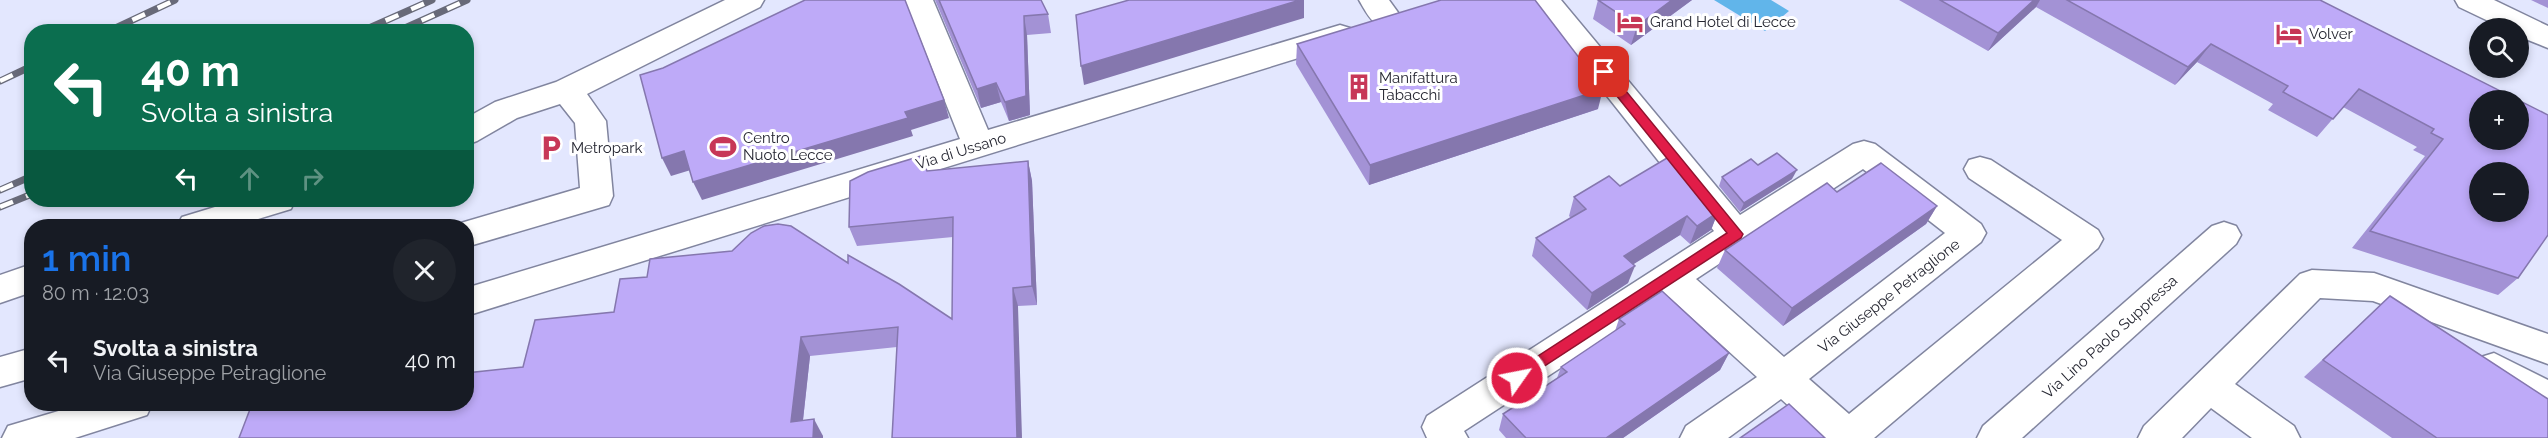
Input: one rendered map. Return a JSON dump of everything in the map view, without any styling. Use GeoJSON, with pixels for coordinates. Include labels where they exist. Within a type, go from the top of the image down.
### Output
{"type":"FeatureCollection","features":[{"type":"Feature","properties":{"kind":"street"},"geometry":{"type":"LineString","coordinates":[[474,128],[506,110],[567,90],[750,0]]}},
{"type":"Feature","properties":{"kind":"street"},"geometry":{"type":"LineString","coordinates":[[920,0],[979,146]]}},
{"type":"Feature","properties":{"kind":"street"},"geometry":{"type":"LineString","coordinates":[[1545,0],[1736,234]]}},
{"type":"Feature","properties":{"kind":"street"},"geometry":{"type":"LineString","coordinates":[[2469,0],[2548,38]]}},
{"type":"Feature","properties":{"kind":"street","name":"Via di Ussano"},"geometry":{"type":"LineString","coordinates":[[474,300],[1341,35],[1392,9]]}},
{"type":"Feature","properties":{"kind":"street"},"geometry":{"type":"LineString","coordinates":[[474,232],[597,196],[590,121],[567,90]]}},
{"type":"Feature","properties":{"kind":"street","name":"Via Giuseppe Petraglione"},"geometry":{"type":"LineString","coordinates":[[1449,438],[1440,428],[1864,153],[1970,233],[1783,378],[1699,438]]}},
{"type":"Feature","properties":{"kind":"street"},"geometry":{"type":"LineString","coordinates":[[1671,278],[1849,437],[2086,239],[1980,169]]}},
{"type":"Feature","properties":{"kind":"street"},"geometry":{"type":"LineString","coordinates":[[217,219],[256,207]]}},
{"type":"Feature","properties":{"kind":"street","name":"Via Lino Paolo Suppressa"},"geometry":{"type":"LineString","coordinates":[[1996,438],[2224,235]]}},
{"type":"Feature","properties":{"kind":"street"},"geometry":{"type":"LineString","coordinates":[[0,289],[24,281]]}},
{"type":"Feature","properties":{"kind":"street"},"geometry":{"type":"LineString","coordinates":[[2157,438],[2312,284],[2374,286],[2548,349]]}},
{"type":"Feature","properties":{"kind":"street"},"geometry":{"type":"LineString","coordinates":[[2488,364],[2548,398]]}},
{"type":"Feature","properties":{"kind":"street"},"geometry":{"type":"LineString","coordinates":[[0,372],[24,365]]}},
{"type":"Feature","properties":{"kind":"street"},"geometry":{"type":"LineString","coordinates":[[2209,386],[2281,438]]}},
{"type":"Feature","properties":{"kind":"street"},"geometry":{"type":"LineString","coordinates":[[21,438],[111,411]]}},
{"type":"Feature","properties":{"kind":"water"},"geometry":{"type":"Polygon","coordinates":[[[1714,0],[1771,0],[1789,11],[1765,31],[1714,0]]]}},
{"type":"Feature","properties":{"kind":"building"},"geometry":{"type":"Polygon","coordinates":[[[805,0],[905,0],[944,100],[905,112],[908,118],[693,182],[684,151],[662,158],[640,75],[663,68],[805,0]]]}},
{"type":"Feature","properties":{"kind":"building"},"geometry":{"type":"Polygon","coordinates":[[[939,0],[1041,0],[1048,14],[1024,16],[1026,96],[1005,102],[996,83],[977,89],[939,0]]]}},
{"type":"Feature","properties":{"kind":"building"},"geometry":{"type":"Polygon","coordinates":[[[1129,0],[1300,0],[1081,66],[1076,15],[1129,0]]]}},
{"type":"Feature","properties":{"kind":"building","name":"Manifattura Tabacchi"},"geometry":{"type":"Polygon","coordinates":[[[1441,0],[1535,0],[1603,89],[1370,165],[1297,44],[1441,0]]]}},
{"type":"Feature","properties":{"kind":"building"},"geometry":{"type":"Polygon","coordinates":[[[1598,0],[1672,0],[1637,26],[1598,0]]]}},
{"type":"Feature","properties":{"kind":"building"},"geometry":{"type":"Polygon","coordinates":[[[1940,0],[2034,0],[1998,33],[1940,0]]]}},
{"type":"Feature","properties":{"kind":"building"},"geometry":{"type":"Polygon","coordinates":[[[2067,0],[2320,0],[2469,75],[2469,78],[2475,78],[2498,90],[2469,90],[2469,150],[2529,150],[2529,105],[2548,115],[2548,235],[2518,278],[2370,231],[2443,139],[2431,133],[2434,129],[2359,89],[2333,119],[2283,92],[2288,86],[2211,44],[2188,67],[2067,0]]]}},
{"type":"Feature","properties":{"kind":"building"},"geometry":{"type":"Polygon","coordinates":[[[1777,153],[1797,170],[1744,203],[1722,177],[1751,159],[1758,165],[1777,153]]]}},
{"type":"Feature","properties":{"kind":"building"},"geometry":{"type":"Polygon","coordinates":[[[921,156],[927,171],[1028,161],[1032,286],[1013,288],[1017,438],[892,438],[898,327],[801,337],[791,422],[814,419],[813,438],[239,438],[249,411],[474,411],[474,372],[523,367],[535,320],[614,312],[620,279],[647,277],[650,259],[732,251],[751,233],[764,226],[778,224],[791,226],[848,263],[848,255],[899,284],[952,319],[953,217],[849,227],[850,181],[868,172],[921,156]]]}},
{"type":"Feature","properties":{"kind":"building"},"geometry":{"type":"Polygon","coordinates":[[[1667,158],[1692,180],[1718,212],[1697,226],[1687,216],[1624,256],[1635,266],[1592,293],[1536,238],[1586,209],[1574,197],[1609,176],[1620,186],[1667,158]]]}},
{"type":"Feature","properties":{"kind":"building"},"geometry":{"type":"Polygon","coordinates":[[[1881,163],[1937,206],[1792,308],[1725,250],[1827,183],[1837,192],[1881,163]]]}},
{"type":"Feature","properties":{"kind":"building"},"geometry":{"type":"Polygon","coordinates":[[[1662,291],[1729,353],[1606,438],[1526,438],[1503,414],[1567,372],[1561,367],[1625,324],[1619,319],[1662,291]]]}},
{"type":"Feature","properties":{"kind":"building"},"geometry":{"type":"Polygon","coordinates":[[[2390,296],[2548,399],[2548,438],[2437,438],[2323,360],[2390,296]]]}},
{"type":"Feature","properties":{"kind":"building"},"geometry":{"type":"Polygon","coordinates":[[[1789,404],[1825,438],[1740,438],[1789,404]]]}},
{"type":"Feature","properties":{"kind":"railway"},"geometry":{"type":"LineString","coordinates":[[124,24],[175,0]]}},
{"type":"Feature","properties":{"kind":"railway"},"geometry":{"type":"LineString","coordinates":[[378,24],[432,0]]}},
{"type":"Feature","properties":{"kind":"railway"},"geometry":{"type":"LineString","coordinates":[[414,24],[467,0]]}},
{"type":"Feature","properties":{"kind":"railway"},"geometry":{"type":"LineString","coordinates":[[0,81],[24,70]]}},
{"type":"Feature","properties":{"kind":"railway"},"geometry":{"type":"LineString","coordinates":[[0,190],[24,180]]}},
{"type":"Feature","properties":{"kind":"railway"},"geometry":{"type":"LineString","coordinates":[[0,207],[24,197]]}},
{"type":"Feature","properties":{"kind":"place","name":"Grand Hotel di Lecce"},"geometry":{"type":"Point","coordinates":[1630,22]}},
{"type":"Feature","properties":{"kind":"place","name":"Volver"},"geometry":{"type":"Point","coordinates":[2289,34]}},
{"type":"Feature","properties":{"kind":"place","name":"Manifattura Tabacchi"},"geometry":{"type":"Point","coordinates":[1359,87]}},
{"type":"Feature","properties":{"kind":"place","name":"Centro Nuoto Lecce"},"geometry":{"type":"Point","coordinates":[723,147]}},
{"type":"Feature","properties":{"kind":"place","name":"Metropark"},"geometry":{"type":"Point","coordinates":[551,148]}},
{"type":"Feature","properties":{"kind":"route"},"geometry":{"type":"LineString","coordinates":[[1517,378],[1736,234],[1604,72]]}}]}
